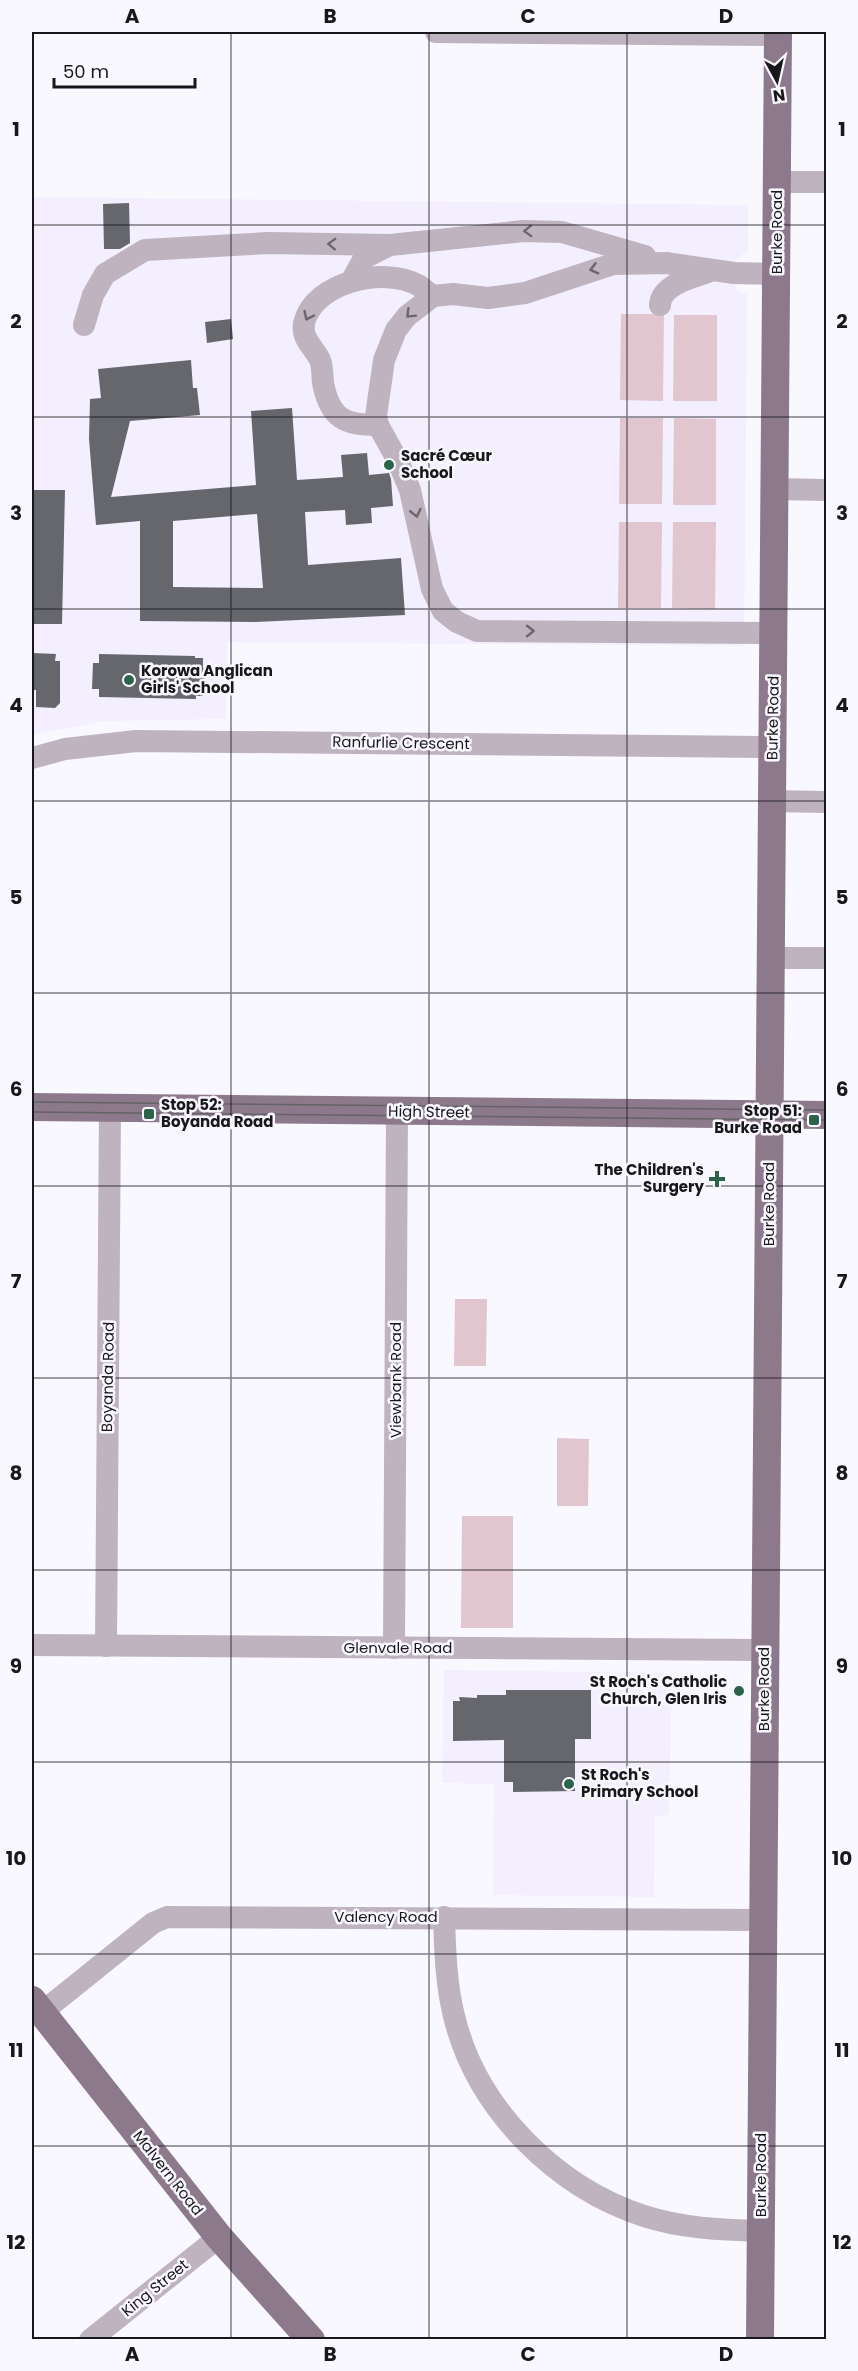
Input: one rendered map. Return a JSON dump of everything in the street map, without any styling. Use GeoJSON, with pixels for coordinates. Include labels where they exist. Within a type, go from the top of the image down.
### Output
{"type":"FeatureCollection","features":[{"type":"Feature","properties":{"kind":"main road","name":"Burke Road"},"geometry":{"type":"LineString","coordinates":[[760,2340],[778,33]]}},
{"type":"Feature","properties":{"kind":"main road","name":"High Street"},"geometry":{"type":"LineString","coordinates":[[32,1107],[826,1116]]}},
{"type":"Feature","properties":{"kind":"main road","name":"Malvern Road"},"geometry":{"type":"LineString","coordinates":[[36,2007],[219,2237],[311,2340]]}},
{"type":"Feature","properties":{"kind":"street"},"geometry":{"type":"LineString","coordinates":[[436,32],[778,33]]}},
{"type":"Feature","properties":{"kind":"street"},"geometry":{"type":"LineString","coordinates":[[777,182],[826,182]]}},
{"type":"Feature","properties":{"kind":"street"},"geometry":{"type":"LineString","coordinates":[[84,326],[93,295],[105,274],[145,250],[269,243],[390,245],[548,231],[581,236],[666,263],[734,273],[777,274]]}},
{"type":"Feature","properties":{"kind":"street"},"geometry":{"type":"LineString","coordinates":[[352,280],[364,258],[390,245]]}},
{"type":"Feature","properties":{"kind":"street"},"geometry":{"type":"LineString","coordinates":[[378,425],[348,423],[339,416],[323,384],[321,362],[303,330],[308,314],[317,301],[338,286],[352,280],[381,278],[407,281],[432,296],[508,296],[525,293],[613,264],[666,263]]}},
{"type":"Feature","properties":{"kind":"street"},"geometry":{"type":"LineString","coordinates":[[660,305],[663,294],[672,287],[712,270]]}},
{"type":"Feature","properties":{"kind":"street"},"geometry":{"type":"LineString","coordinates":[[432,296],[407,316],[389,345],[381,378],[376,416],[378,425],[398,461],[410,490],[432,589],[443,611],[468,628],[477,631],[774,633]]}},
{"type":"Feature","properties":{"kind":"street"},"geometry":{"type":"LineString","coordinates":[[775,489],[826,490]]}},
{"type":"Feature","properties":{"kind":"street","name":"Ranfurlie Crescent"},"geometry":{"type":"LineString","coordinates":[[32,758],[65,749],[136,741],[773,747]]}},
{"type":"Feature","properties":{"kind":"street"},"geometry":{"type":"LineString","coordinates":[[772,801],[826,802]]}},
{"type":"Feature","properties":{"kind":"street"},"geometry":{"type":"LineString","coordinates":[[771,958],[826,958]]}},
{"type":"Feature","properties":{"kind":"street","name":"Boyanda Road"},"geometry":{"type":"LineString","coordinates":[[106,1646],[110,1108]]}},
{"type":"Feature","properties":{"kind":"street","name":"Viewbank Road"},"geometry":{"type":"LineString","coordinates":[[394,1648],[397,1111]]}},
{"type":"Feature","properties":{"kind":"street","name":"Glenvale Road"},"geometry":{"type":"LineString","coordinates":[[32,1645],[765,1650]]}},
{"type":"Feature","properties":{"kind":"street","name":"Valency Road"},"geometry":{"type":"LineString","coordinates":[[36,2007],[153,1923],[167,1917],[763,1920]]}},
{"type":"Feature","properties":{"kind":"street"},"geometry":{"type":"LineString","coordinates":[[444,1917],[446,1971],[460,2038],[484,2087],[531,2146],[591,2193],[644,2216],[704,2228],[761,2231]]}},
{"type":"Feature","properties":{"kind":"street","name":"King Street"},"geometry":{"type":"LineString","coordinates":[[100,2337],[219,2237]]}},
{"type":"Feature","properties":{"kind":"shaded area","name":"Sacré Cœur School"},"geometry":{"type":"Polygon","coordinates":[[[32,197],[748,205],[748,251],[736,259],[736,289],[747,295],[744,646],[227,642],[226,719],[104,721],[32,735],[32,197]]]}},
{"type":"Feature","properties":{"kind":"shaded area"},"geometry":{"type":"Polygon","coordinates":[[[621,314],[664,314],[663,401],[620,400],[621,314]]]}},
{"type":"Feature","properties":{"kind":"shaded area"},"geometry":{"type":"Polygon","coordinates":[[[674,315],[717,315],[717,401],[673,401],[674,315]]]}},
{"type":"Feature","properties":{"kind":"shaded area"},"geometry":{"type":"Polygon","coordinates":[[[620,418],[663,418],[662,504],[619,504],[620,418]]]}},
{"type":"Feature","properties":{"kind":"shaded area"},"geometry":{"type":"Polygon","coordinates":[[[674,418],[716,419],[716,505],[673,505],[674,418]]]}},
{"type":"Feature","properties":{"kind":"shaded area"},"geometry":{"type":"Polygon","coordinates":[[[619,522],[662,522],[661,608],[618,608],[619,522]]]}},
{"type":"Feature","properties":{"kind":"shaded area"},"geometry":{"type":"Polygon","coordinates":[[[673,522],[716,522],[715,609],[672,608],[673,522]]]}},
{"type":"Feature","properties":{"kind":"shaded area"},"geometry":{"type":"Polygon","coordinates":[[[455,1299],[487,1299],[486,1366],[454,1366],[455,1299]]]}},
{"type":"Feature","properties":{"kind":"shaded area"},"geometry":{"type":"Polygon","coordinates":[[[557,1438],[589,1439],[588,1506],[557,1506],[557,1438]]]}},
{"type":"Feature","properties":{"kind":"shaded area"},"geometry":{"type":"Polygon","coordinates":[[[462,1516],[513,1516],[513,1628],[461,1628],[462,1516]]]}},
{"type":"Feature","properties":{"kind":"shaded area","name":"St Roch's Primary School"},"geometry":{"type":"Polygon","coordinates":[[[444,1670],[672,1673],[669,1815],[655,1816],[654,1897],[493,1895],[494,1784],[442,1783],[444,1670]]]}},
{"type":"Feature","properties":{"kind":"building"},"geometry":{"type":"Polygon","coordinates":[[[129,203],[130,243],[120,249],[104,249],[103,204],[129,203]]]}},
{"type":"Feature","properties":{"kind":"building"},"geometry":{"type":"Polygon","coordinates":[[[231,319],[233,339],[207,343],[205,322],[231,319]]]}},
{"type":"Feature","properties":{"kind":"building"},"geometry":{"type":"Polygon","coordinates":[[[191,360],[193,388],[197,388],[200,415],[130,421],[111,497],[256,485],[251,411],[292,408],[297,480],[343,477],[341,455],[367,453],[369,475],[389,473],[393,506],[371,508],[372,523],[346,525],[345,510],[305,512],[308,565],[401,558],[405,615],[256,622],[140,621],[140,521],[96,525],[89,439],[90,399],[101,398],[98,369],[191,360]],[[257,514],[173,521],[173,587],[263,588],[257,514]]]}},
{"type":"Feature","properties":{"kind":"building"},"geometry":{"type":"Polygon","coordinates":[[[32,490],[65,490],[62,624],[32,624],[32,490]]]}},
{"type":"Feature","properties":{"kind":"building"},"geometry":{"type":"Polygon","coordinates":[[[32,653],[56,654],[55,661],[60,661],[60,703],[55,708],[36,707],[36,690],[32,690],[32,653]]]}},
{"type":"Feature","properties":{"kind":"building"},"geometry":{"type":"Polygon","coordinates":[[[99,654],[203,658],[203,668],[206,668],[203,696],[196,696],[196,699],[99,697],[99,689],[92,689],[93,663],[99,663],[99,654]]]}},
{"type":"Feature","properties":{"kind":"building"},"geometry":{"type":"Polygon","coordinates":[[[506,1690],[591,1690],[591,1739],[575,1739],[575,1791],[513,1792],[513,1782],[504,1782],[504,1740],[453,1741],[453,1701],[460,1701],[459,1697],[506,1695],[506,1690]]]}},
{"type":"Feature","properties":{"kind":"tram line"},"geometry":{"type":"LineString","coordinates":[[32,1102],[826,1110]]}},
{"type":"Feature","properties":{"kind":"tram line"},"geometry":{"type":"LineString","coordinates":[[32,1112],[826,1120]]}},
{"type":"Feature","properties":{"kind":"place","name":"Sacré Cœur School"},"geometry":{"type":"Point","coordinates":[389,465]}},
{"type":"Feature","properties":{"kind":"place","name":"Korowa Anglican Girls' School"},"geometry":{"type":"Point","coordinates":[129,680]}},
{"type":"Feature","properties":{"kind":"place","name":"Stop 52: Boyanda Road"},"geometry":{"type":"Point","coordinates":[149,1114]}},
{"type":"Feature","properties":{"kind":"place","name":"Stop 51: Burke Road"},"geometry":{"type":"Point","coordinates":[814,1120]}},
{"type":"Feature","properties":{"kind":"place","name":"The Children's Surgery"},"geometry":{"type":"Point","coordinates":[717,1179]}},
{"type":"Feature","properties":{"kind":"place","name":"St Roch's Catholic Church, Glen Iris"},"geometry":{"type":"Point","coordinates":[739,1691]}},
{"type":"Feature","properties":{"kind":"place","name":"St Roch's Primary School"},"geometry":{"type":"Point","coordinates":[569,1784]}}]}
